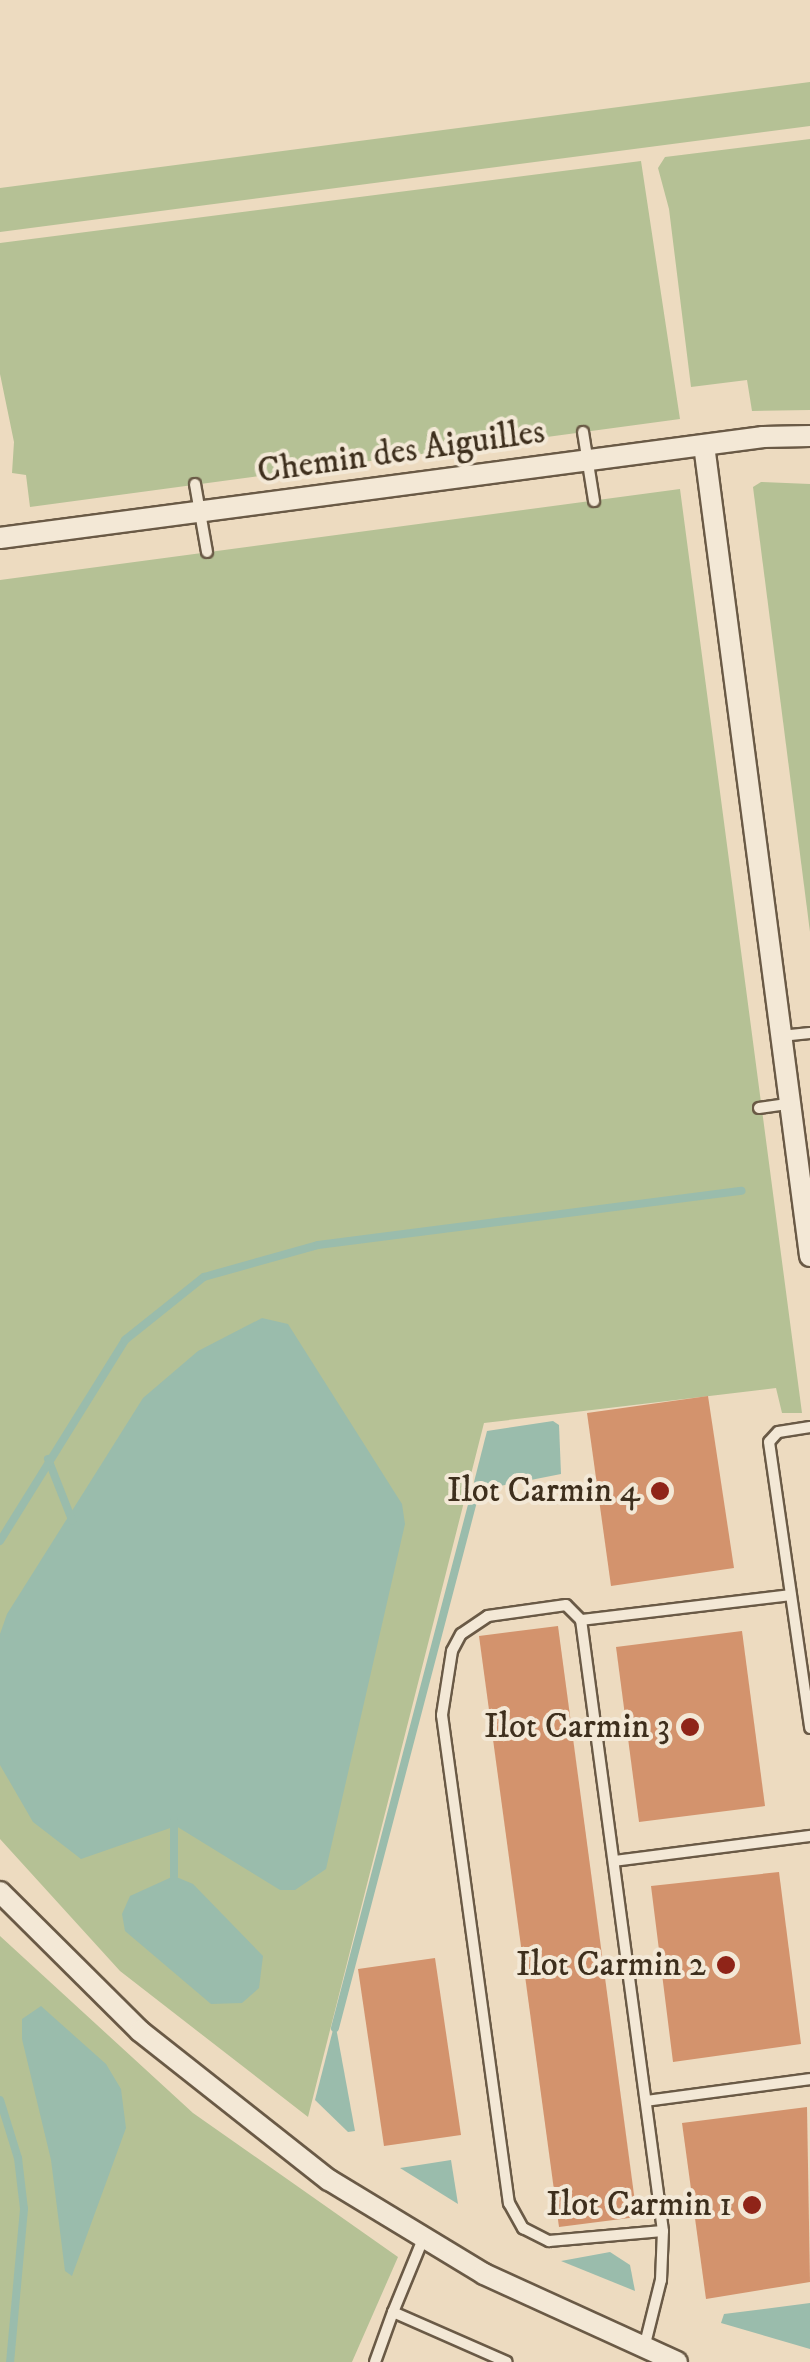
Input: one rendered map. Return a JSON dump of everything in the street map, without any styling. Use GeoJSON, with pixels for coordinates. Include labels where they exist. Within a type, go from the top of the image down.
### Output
{"type":"FeatureCollection","features":[{"type":"Feature","properties":{"kind":"street","name":"Chemin des Aiguilles"},"geometry":{"type":"LineString","coordinates":[[0,538],[704,445],[810,436]]}},
{"type":"Feature","properties":{"kind":"street"},"geometry":{"type":"LineString","coordinates":[[704,445],[810,1256]]}},
{"type":"Feature","properties":{"kind":"street"},"geometry":{"type":"LineString","coordinates":[[0,1892],[202,2084],[329,2180],[424,2239],[644,2350],[677,2362]]}},
{"type":"Feature","properties":{"kind":"lane"},"geometry":{"type":"LineString","coordinates":[[583,432],[594,501]]}},
{"type":"Feature","properties":{"kind":"lane"},"geometry":{"type":"LineString","coordinates":[[195,484],[206,552]]}},
{"type":"Feature","properties":{"kind":"lane"},"geometry":{"type":"LineString","coordinates":[[781,1036],[810,1033]]}},
{"type":"Feature","properties":{"kind":"lane"},"geometry":{"type":"LineString","coordinates":[[759,1108],[790,1104]]}},
{"type":"Feature","properties":{"kind":"lane"},"geometry":{"type":"LineString","coordinates":[[810,1426],[778,1432],[769,1442],[810,1728]]}},
{"type":"Feature","properties":{"kind":"lane"},"geometry":{"type":"LineString","coordinates":[[663,2231],[548,2240],[534,2236],[513,2215],[448,1765],[444,1680],[461,1634],[488,1616],[561,1606],[581,1620],[791,1595]]}},
{"type":"Feature","properties":{"kind":"lane"},"geometry":{"type":"LineString","coordinates":[[581,1620],[663,2231],[662,2280],[644,2350]]}},
{"type":"Feature","properties":{"kind":"lane"},"geometry":{"type":"LineString","coordinates":[[614,1861],[810,1836]]}},
{"type":"Feature","properties":{"kind":"lane"},"geometry":{"type":"LineString","coordinates":[[646,2101],[810,2079]]}},
{"type":"Feature","properties":{"kind":"lane"},"geometry":{"type":"LineString","coordinates":[[376,2362],[392,2312],[424,2239]]}},
{"type":"Feature","properties":{"kind":"lane"},"geometry":{"type":"LineString","coordinates":[[392,2312],[508,2362]]}},
{"type":"Feature","properties":{"kind":"shaded area"},"geometry":{"type":"Polygon","coordinates":[[[810,82],[810,126],[0,232],[0,188],[810,82]]]}},
{"type":"Feature","properties":{"kind":"shaded area"},"geometry":{"type":"Polygon","coordinates":[[[810,139],[810,410],[752,411],[747,380],[691,387],[669,209],[658,168],[665,157],[810,139]]]}},
{"type":"Feature","properties":{"kind":"shaded area"},"geometry":{"type":"Polygon","coordinates":[[[641,161],[680,419],[30,507],[26,475],[12,473],[14,442],[0,374],[0,243],[641,161]]]}},
{"type":"Feature","properties":{"kind":"shaded area"},"geometry":{"type":"Polygon","coordinates":[[[761,482],[810,484],[810,932],[753,487],[761,482]]]}},
{"type":"Feature","properties":{"kind":"shaded area"},"geometry":{"type":"Polygon","coordinates":[[[680,489],[802,1413],[782,1413],[776,1388],[484,1423],[308,2117],[120,1971],[0,1839],[0,580],[680,489]]]}},
{"type":"Feature","properties":{"kind":"shaded area"},"geometry":{"type":"Polygon","coordinates":[[[262,1318],[288,1324],[402,1504],[405,1524],[326,1869],[295,1890],[280,1890],[176,1826],[81,1859],[33,1822],[0,1765],[0,1634],[7,1614],[143,1398],[198,1351],[262,1318]]]}},
{"type":"Feature","properties":{"kind":"shaded area"},"geometry":{"type":"Polygon","coordinates":[[[553,1421],[559,1425],[561,1474],[480,1490],[474,1482],[487,1431],[553,1421]]]}},
{"type":"Feature","properties":{"kind":"shaded area"},"geometry":{"type":"Polygon","coordinates":[[[174,1876],[193,1884],[263,1956],[259,1988],[242,2003],[211,2004],[125,1931],[122,1914],[130,1896],[174,1876]]]}},
{"type":"Feature","properties":{"kind":"shaded area"},"geometry":{"type":"Polygon","coordinates":[[[0,1936],[193,2113],[398,2257],[352,2362],[0,2362],[0,1936]]]}},
{"type":"Feature","properties":{"kind":"shaded area"},"geometry":{"type":"Polygon","coordinates":[[[41,2006],[106,2064],[121,2089],[126,2128],[72,2276],[65,2271],[51,2160],[22,2039],[22,2019],[41,2006]]]}},
{"type":"Feature","properties":{"kind":"shaded area"},"geometry":{"type":"Polygon","coordinates":[[[335,2022],[355,2131],[348,2132],[315,2100],[335,2022]]]}},
{"type":"Feature","properties":{"kind":"shaded area"},"geometry":{"type":"Polygon","coordinates":[[[451,2160],[458,2204],[400,2168],[451,2160]]]}},
{"type":"Feature","properties":{"kind":"shaded area"},"geometry":{"type":"Polygon","coordinates":[[[610,2252],[630,2265],[635,2291],[561,2261],[610,2252]]]}},
{"type":"Feature","properties":{"kind":"shaded area"},"geometry":{"type":"Polygon","coordinates":[[[810,2303],[810,2349],[721,2323],[724,2314],[810,2303]]]}},
{"type":"Feature","properties":{"kind":"building","name":"Ilot Carmin 4"},"geometry":{"type":"Polygon","coordinates":[[[708,1396],[734,1568],[611,1586],[587,1413],[708,1396]]]}},
{"type":"Feature","properties":{"kind":"building"},"geometry":{"type":"Polygon","coordinates":[[[558,1626],[637,2217],[559,2227],[479,1636],[558,1626]]]}},
{"type":"Feature","properties":{"kind":"building","name":"Ilot Carmin 3"},"geometry":{"type":"Polygon","coordinates":[[[742,1631],[765,1806],[639,1822],[616,1647],[742,1631]]]}},
{"type":"Feature","properties":{"kind":"building","name":"Ilot Carmin 2"},"geometry":{"type":"Polygon","coordinates":[[[779,1872],[801,2044],[673,2062],[651,1886],[779,1872]]]}},
{"type":"Feature","properties":{"kind":"building"},"geometry":{"type":"Polygon","coordinates":[[[435,1958],[461,2135],[384,2146],[358,1969],[435,1958]]]}},
{"type":"Feature","properties":{"kind":"building","name":"Ilot Carmin 1"},"geometry":{"type":"Polygon","coordinates":[[[807,2107],[810,2282],[706,2299],[682,2123],[807,2107]]]}},
{"type":"Feature","properties":{"kind":"waterway"},"geometry":{"type":"LineString","coordinates":[[0,1541],[125,1340],[204,1277],[318,1245],[742,1191]]}},
{"type":"Feature","properties":{"kind":"waterway"},"geometry":{"type":"LineString","coordinates":[[48,1459],[72,1520]]}},
{"type":"Feature","properties":{"kind":"waterway"},"geometry":{"type":"LineString","coordinates":[[335,2028],[477,1486]]}},
{"type":"Feature","properties":{"kind":"waterway"},"geometry":{"type":"LineString","coordinates":[[174,1820],[174,1876]]}},
{"type":"Feature","properties":{"kind":"waterway"},"geometry":{"type":"LineString","coordinates":[[0,2100],[18,2158],[24,2209],[10,2362]]}},
{"type":"Feature","properties":{"kind":"place","name":"Ilot Carmin 4"},"geometry":{"type":"Point","coordinates":[660,1491]}},
{"type":"Feature","properties":{"kind":"place","name":"Ilot Carmin 3"},"geometry":{"type":"Point","coordinates":[690,1727]}},
{"type":"Feature","properties":{"kind":"place","name":"Ilot Carmin 2"},"geometry":{"type":"Point","coordinates":[726,1965]}},
{"type":"Feature","properties":{"kind":"place","name":"Ilot Carmin 1"},"geometry":{"type":"Point","coordinates":[752,2205]}}]}
